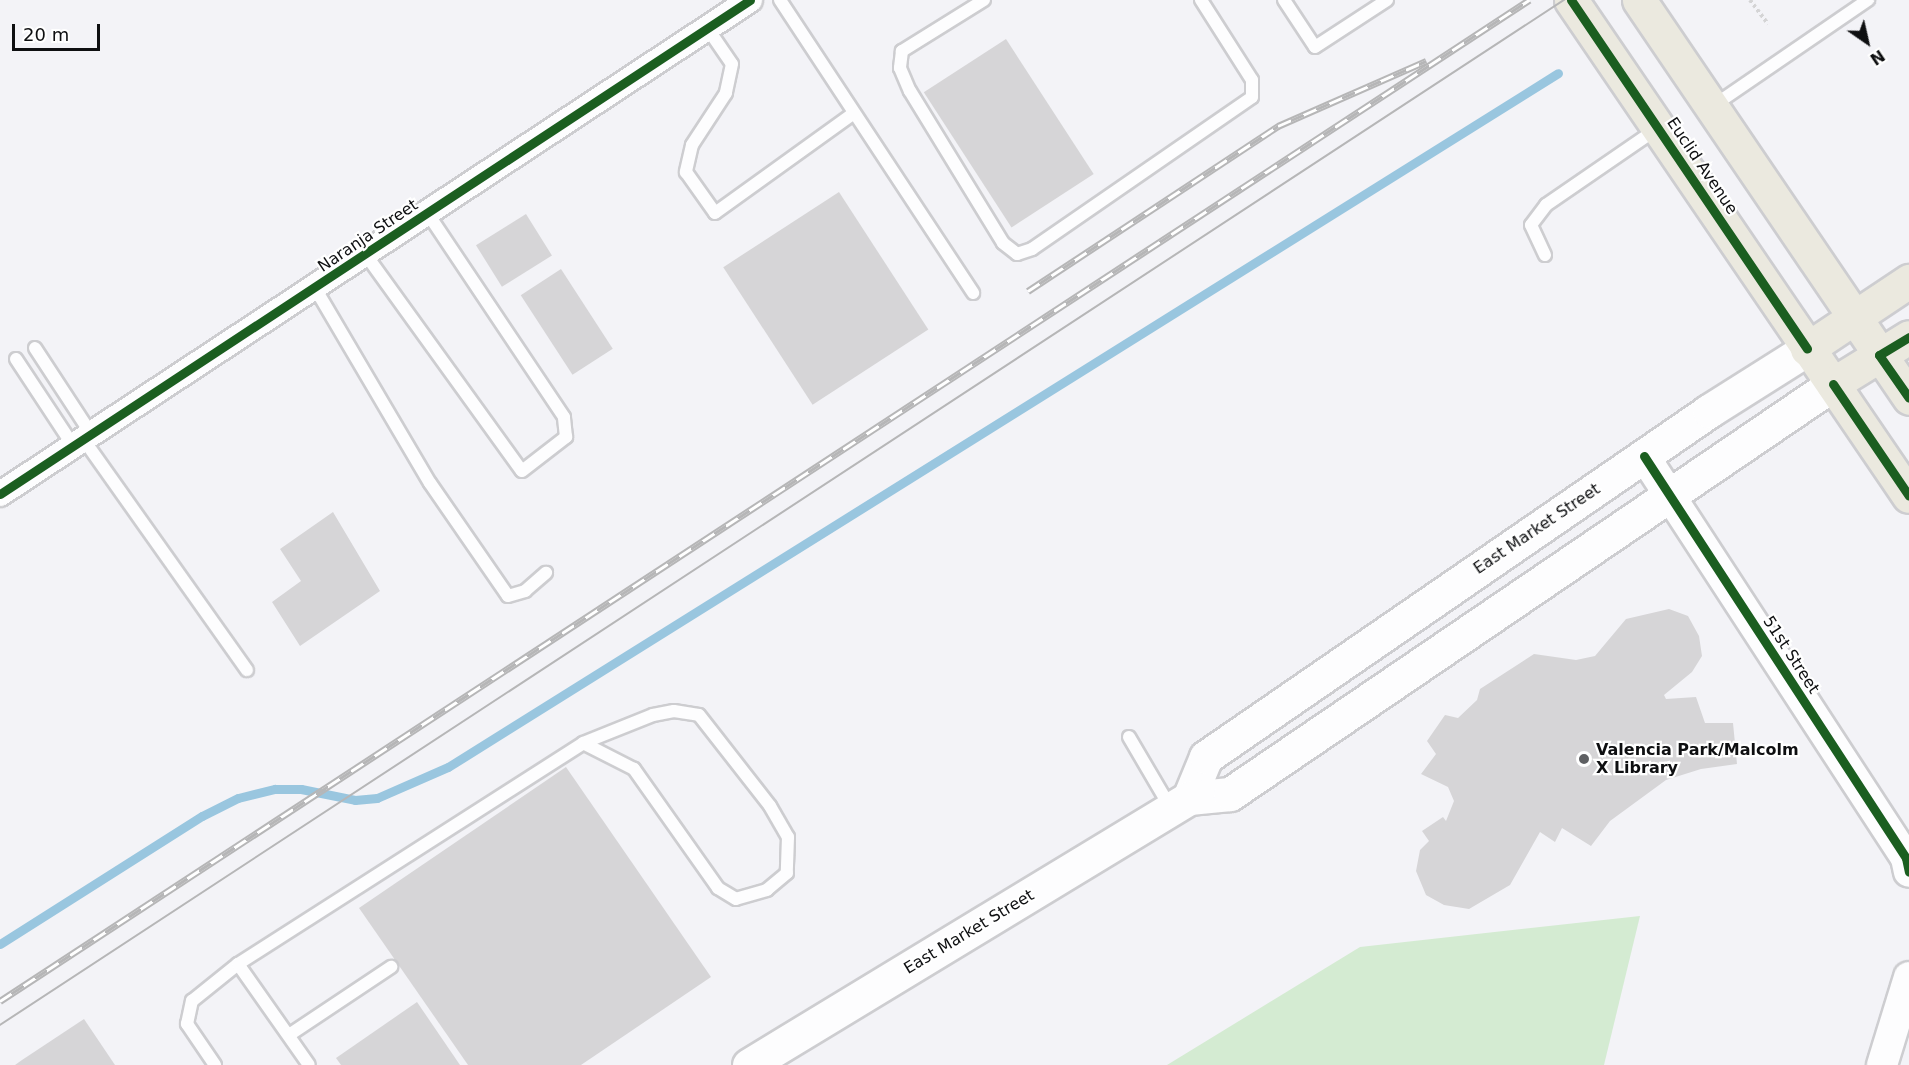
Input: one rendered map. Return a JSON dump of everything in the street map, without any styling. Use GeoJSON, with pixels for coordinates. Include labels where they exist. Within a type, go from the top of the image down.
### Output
{"type":"FeatureCollection","features":[{"type":"Feature","properties":{"kind":"main road","name":"Euclid Avenue"},"geometry":{"type":"LineString","coordinates":[[1571,0],[1909,496]]}},
{"type":"Feature","properties":{"kind":"main road"},"geometry":{"type":"LineString","coordinates":[[1639,0],[1909,398]]}},
{"type":"Feature","properties":{"kind":"main road","name":"East Market Street"},"geometry":{"type":"LineString","coordinates":[[1181,804],[1206,757],[1644,456],[1909,281]]}},
{"type":"Feature","properties":{"kind":"main road"},"geometry":{"type":"LineString","coordinates":[[1833,384],[1909,337]]}},
{"type":"Feature","properties":{"kind":"main road","name":"East Market Street"},"geometry":{"type":"LineString","coordinates":[[749,1065],[1181,804],[1230,794],[1833,384]]}},
{"type":"Feature","properties":{"kind":"street","name":"Naranja Street"},"geometry":{"type":"LineString","coordinates":[[0,494],[750,0]]}},
{"type":"Feature","properties":{"kind":"street","name":"51st Street"},"geometry":{"type":"LineString","coordinates":[[1644,456],[1906,858],[1909,872]]}},
{"type":"Feature","properties":{"kind":"street"},"geometry":{"type":"LineString","coordinates":[[1884,1057],[1909,977]]}},
{"type":"Feature","properties":{"kind":"street"},"geometry":{"type":"LineString","coordinates":[[1884,1057],[1909,1029]]}},
{"type":"Feature","properties":{"kind":"lane"},"geometry":{"type":"LineString","coordinates":[[780,0],[973,293]]}},
{"type":"Feature","properties":{"kind":"lane"},"geometry":{"type":"LineString","coordinates":[[984,0],[902,51],[900,68],[910,91],[1003,243],[1017,254],[1032,249],[1252,97],[1252,80],[1201,0]]}},
{"type":"Feature","properties":{"kind":"lane"},"geometry":{"type":"LineString","coordinates":[[1284,0],[1315,47],[1387,0]]}},
{"type":"Feature","properties":{"kind":"lane"},"geometry":{"type":"LineString","coordinates":[[1711,107],[1868,0]]}},
{"type":"Feature","properties":{"kind":"lane"},"geometry":{"type":"LineString","coordinates":[[708,28],[732,64],[726,93],[692,145],[686,172],[715,213],[854,113]]}},
{"type":"Feature","properties":{"kind":"lane"},"geometry":{"type":"LineString","coordinates":[[1545,255],[1531,225],[1546,206],[1659,127]]}},
{"type":"Feature","properties":{"kind":"lane"},"geometry":{"type":"LineString","coordinates":[[366,255],[522,471],[566,437],[564,417],[428,214]]}},
{"type":"Feature","properties":{"kind":"lane"},"geometry":{"type":"LineString","coordinates":[[315,288],[430,483],[508,596],[525,591],[546,573]]}},
{"type":"Feature","properties":{"kind":"lane"},"geometry":{"type":"LineString","coordinates":[[35,348],[83,441]]}},
{"type":"Feature","properties":{"kind":"lane"},"geometry":{"type":"LineString","coordinates":[[16,359],[83,441],[247,669]]}},
{"type":"Feature","properties":{"kind":"lane"},"geometry":{"type":"LineString","coordinates":[[215,1065],[187,1024],[192,1001],[238,964],[583,742],[653,715],[674,711],[699,715],[770,806],[788,837],[787,873],[767,890],[736,899],[718,888],[634,769],[583,742]]}},
{"type":"Feature","properties":{"kind":"lane"},"geometry":{"type":"LineString","coordinates":[[1129,737],[1181,804]]}},
{"type":"Feature","properties":{"kind":"lane"},"geometry":{"type":"LineString","coordinates":[[238,964],[309,1065]]}},
{"type":"Feature","properties":{"kind":"lane"},"geometry":{"type":"LineString","coordinates":[[289,1035],[391,968]]}},
{"type":"Feature","properties":{"kind":"path"},"geometry":{"type":"LineString","coordinates":[[1750,0],[1768,24]]}},
{"type":"Feature","properties":{"kind":"green space"},"geometry":{"type":"Polygon","coordinates":[[[1640,916],[1604,1065],[1167,1065],[1360,947],[1640,916]]]}},
{"type":"Feature","properties":{"kind":"building"},"geometry":{"type":"Polygon","coordinates":[[[1006,39],[1094,174],[1011,227],[924,92],[1006,39]]]}},
{"type":"Feature","properties":{"kind":"building"},"geometry":{"type":"Polygon","coordinates":[[[839,192],[928,330],[813,405],[723,267],[839,192]]]}},
{"type":"Feature","properties":{"kind":"building"},"geometry":{"type":"Polygon","coordinates":[[[526,214],[552,256],[502,287],[476,245],[526,214]]]}},
{"type":"Feature","properties":{"kind":"building"},"geometry":{"type":"Polygon","coordinates":[[[561,269],[613,349],[572,375],[521,295],[561,269]]]}},
{"type":"Feature","properties":{"kind":"building"},"geometry":{"type":"Polygon","coordinates":[[[333,512],[380,591],[300,646],[272,602],[301,581],[280,549],[333,512]]]}},
{"type":"Feature","properties":{"kind":"building","name":"Valencia Park/Malcolm X Library"},"geometry":{"type":"Polygon","coordinates":[[[1669,609],[1688,616],[1699,636],[1702,656],[1692,672],[1664,695],[1666,699],[1696,697],[1705,723],[1733,723],[1737,764],[1701,769],[1666,780],[1610,821],[1591,846],[1562,828],[1555,842],[1540,832],[1510,885],[1469,909],[1444,905],[1426,895],[1416,871],[1420,850],[1429,841],[1422,831],[1443,817],[1446,821],[1454,801],[1448,787],[1421,774],[1436,754],[1427,741],[1445,715],[1458,718],[1477,700],[1480,689],[1534,654],[1576,660],[1595,656],[1626,619],[1669,609]]]}},
{"type":"Feature","properties":{"kind":"building"},"geometry":{"type":"Polygon","coordinates":[[[566,767],[711,977],[581,1065],[468,1065],[359,908],[566,767]]]}},
{"type":"Feature","properties":{"kind":"building"},"geometry":{"type":"Polygon","coordinates":[[[417,1002],[460,1065],[341,1065],[336,1058],[417,1002]]]}},
{"type":"Feature","properties":{"kind":"building"},"geometry":{"type":"Polygon","coordinates":[[[84,1019],[115,1065],[15,1065],[22,1060],[84,1019]]]}},
{"type":"Feature","properties":{"kind":"waterway"},"geometry":{"type":"LineString","coordinates":[[0,944],[202,816],[238,798],[275,789],[301,789],[355,800],[377,798],[448,767],[1558,73]]}},
{"type":"Feature","properties":{"kind":"tram line"},"geometry":{"type":"LineString","coordinates":[[0,1025],[1564,0]]}},
{"type":"Feature","properties":{"kind":"railway"},"geometry":{"type":"LineString","coordinates":[[0,1001],[1529,0]]}},
{"type":"Feature","properties":{"kind":"railway"},"geometry":{"type":"LineString","coordinates":[[1028,291],[1278,126],[1426,61]]}},
{"type":"Feature","properties":{"kind":"cycle path"},"geometry":{"type":"LineString","coordinates":[[0,494],[750,0]]}},
{"type":"Feature","properties":{"kind":"cycle path"},"geometry":{"type":"LineString","coordinates":[[1571,0],[1807,349]]}},
{"type":"Feature","properties":{"kind":"cycle path"},"geometry":{"type":"LineString","coordinates":[[1909,337],[1879,355],[1909,398]]}},
{"type":"Feature","properties":{"kind":"cycle path"},"geometry":{"type":"LineString","coordinates":[[1833,384],[1909,496]]}},
{"type":"Feature","properties":{"kind":"cycle path"},"geometry":{"type":"LineString","coordinates":[[1644,456],[1906,858],[1909,872]]}},
{"type":"Feature","properties":{"kind":"place","name":"Valencia Park/Malcolm X Library"},"geometry":{"type":"Point","coordinates":[1584,759]}}]}
